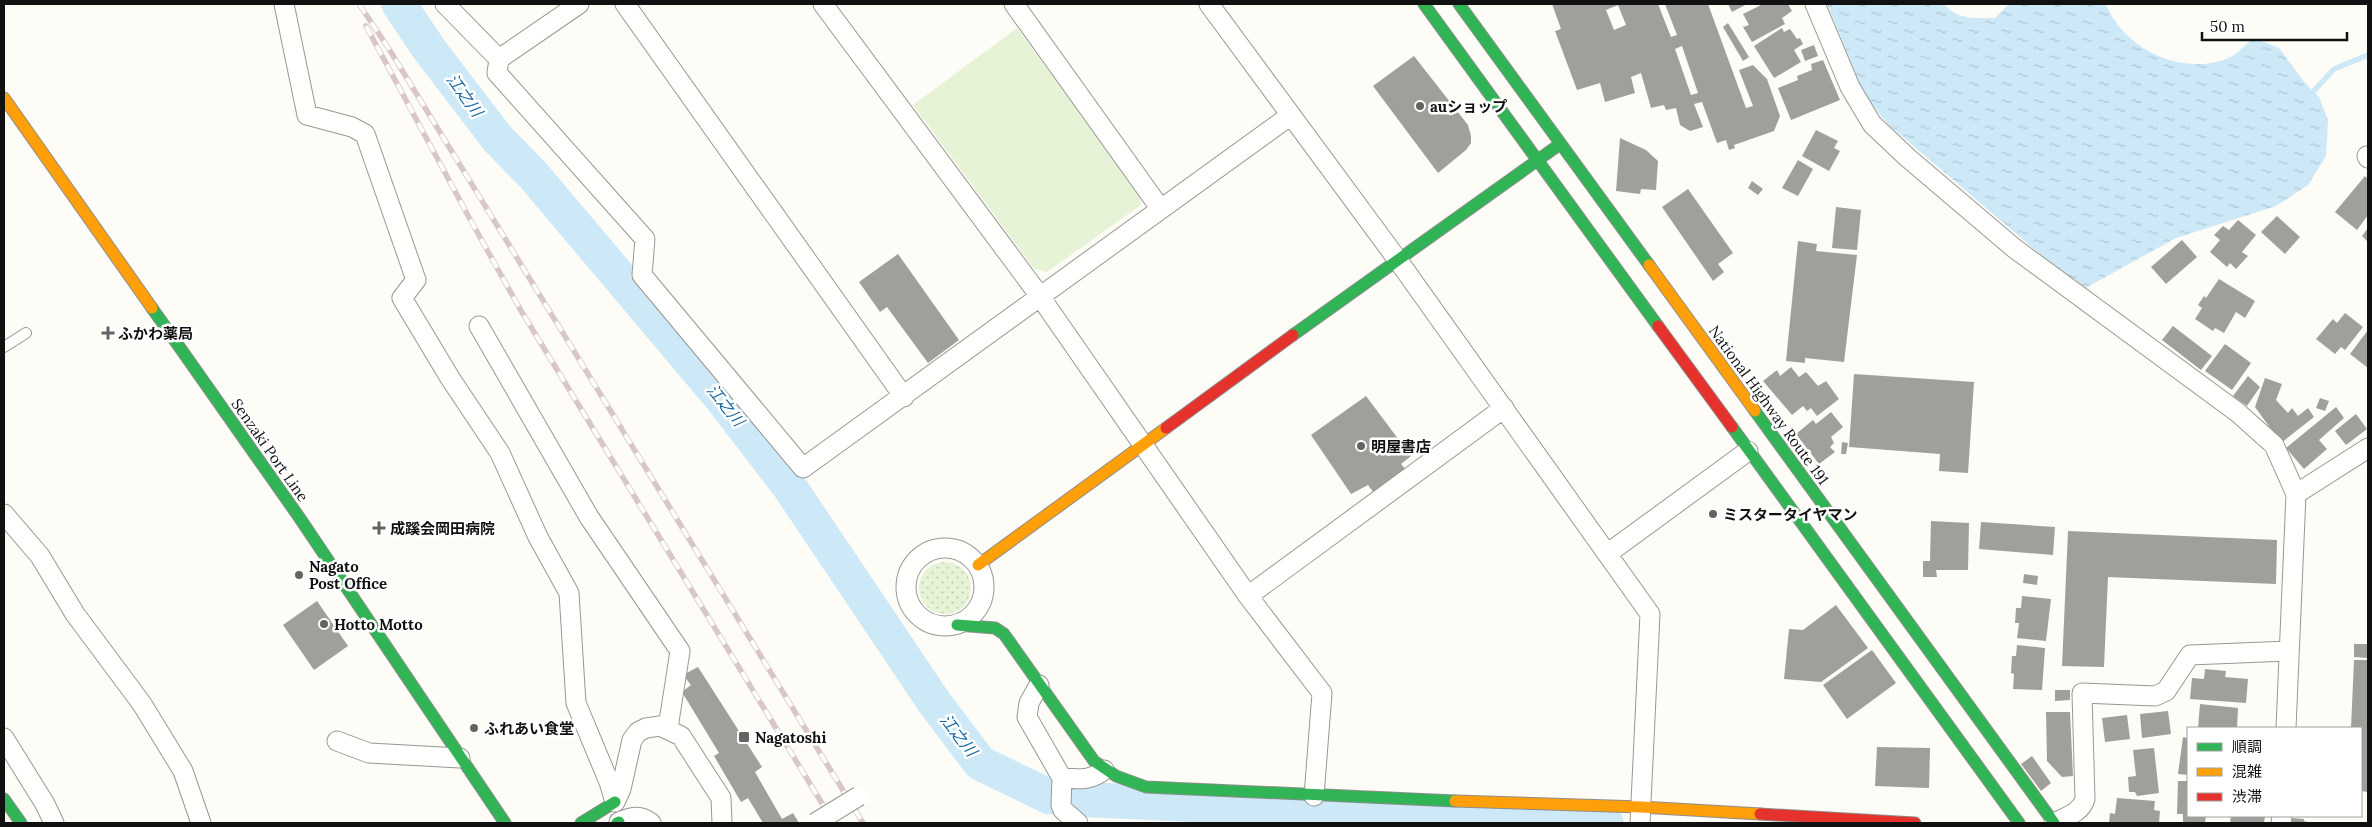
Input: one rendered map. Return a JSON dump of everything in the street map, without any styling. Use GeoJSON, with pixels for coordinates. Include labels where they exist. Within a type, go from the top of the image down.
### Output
{"type":"FeatureCollection","features":[{"type":"Feature","properties":{"kind":"main road"},"geometry":{"type":"LineString","coordinates":[[1424,4],[2019,823]]}},
{"type":"Feature","properties":{"kind":"main road","name":"National Highway Route 191"},"geometry":{"type":"LineString","coordinates":[[1459,4],[2053,823]]}},
{"type":"Feature","properties":{"kind":"main road","name":"Senzaki Port Line"},"geometry":{"type":"LineString","coordinates":[[4,98],[299,517],[505,823]]}},
{"type":"Feature","properties":{"kind":"main road"},"geometry":{"type":"LineString","coordinates":[[978,566],[1397,260],[1561,144]]}},
{"type":"Feature","properties":{"kind":"main road"},"geometry":{"type":"LineString","coordinates":[[956,625],[995,628],[1004,634],[1094,761],[1104,770],[1129,783],[1146,787],[1640,815],[1915,823]]}},
{"type":"Feature","properties":{"kind":"main road"},"geometry":{"type":"LineString","coordinates":[[4,799],[21,823]]}},
{"type":"Feature","properties":{"kind":"main road"},"geometry":{"type":"LineString","coordinates":[[582,823],[615,802]]}},
{"type":"Feature","properties":{"kind":"street"},"geometry":{"type":"LineString","coordinates":[[284,4],[307,115],[352,127],[365,134],[416,280],[402,298],[450,378],[500,453],[538,537],[569,593],[576,703],[610,782],[615,802]]}},
{"type":"Feature","properties":{"kind":"street"},"geometry":{"type":"LineString","coordinates":[[445,4],[499,59]]}},
{"type":"Feature","properties":{"kind":"street"},"geometry":{"type":"LineString","coordinates":[[580,4],[499,59],[497,73],[646,239],[642,275],[803,468],[904,397],[1039,296],[1291,115]]}},
{"type":"Feature","properties":{"kind":"street"},"geometry":{"type":"LineString","coordinates":[[625,4],[904,397]]}},
{"type":"Feature","properties":{"kind":"street"},"geometry":{"type":"LineString","coordinates":[[823,4],[1039,296],[1248,596],[1322,693],[1314,796]]}},
{"type":"Feature","properties":{"kind":"street"},"geometry":{"type":"LineString","coordinates":[[1014,4],[1160,208]]}},
{"type":"Feature","properties":{"kind":"street"},"geometry":{"type":"LineString","coordinates":[[1209,4],[1504,408],[1650,614],[1640,815]]}},
{"type":"Feature","properties":{"kind":"street"},"geometry":{"type":"LineString","coordinates":[[1815,4],[1850,87],[1872,124],[1908,158],[2014,248],[2237,412],[2274,445],[2296,494],[2286,727]]}},
{"type":"Feature","properties":{"kind":"street"},"geometry":{"type":"LineString","coordinates":[[479,326],[590,517],[680,650],[668,728]]}},
{"type":"Feature","properties":{"kind":"street"},"geometry":{"type":"LineString","coordinates":[[1248,596],[1504,408]]}},
{"type":"Feature","properties":{"kind":"street"},"geometry":{"type":"LineString","coordinates":[[2296,494],[2368,448]]}},
{"type":"Feature","properties":{"kind":"street"},"geometry":{"type":"LineString","coordinates":[[1607,554],[1748,451]]}},
{"type":"Feature","properties":{"kind":"street"},"geometry":{"type":"LineString","coordinates":[[4,514],[40,556],[75,614],[142,704],[183,772],[201,823]]}},
{"type":"Feature","properties":{"kind":"street"},"geometry":{"type":"LineString","coordinates":[[938,548],[950,548],[961,551],[978,566],[983,576],[982,598],[971,617],[956,625],[940,626],[920,618],[907,600],[906,577],[918,558],[938,548]]}},
{"type":"Feature","properties":{"kind":"street"},"geometry":{"type":"LineString","coordinates":[[2053,823],[2076,812],[2085,799],[2082,693],[2156,696],[2166,691],[2190,656],[2289,650]]}},
{"type":"Feature","properties":{"kind":"street"},"geometry":{"type":"LineString","coordinates":[[1039,685],[1029,703],[1027,717],[1062,778],[1061,805],[1065,814],[1078,823]]}},
{"type":"Feature","properties":{"kind":"street"},"geometry":{"type":"LineString","coordinates":[[615,802],[622,789],[632,740],[638,732],[646,728],[660,726],[682,736],[721,798],[722,823]]}},
{"type":"Feature","properties":{"kind":"street"},"geometry":{"type":"LineString","coordinates":[[4,738],[45,804],[54,823]]}},
{"type":"Feature","properties":{"kind":"street"},"geometry":{"type":"LineString","coordinates":[[338,741],[369,753],[460,758]]}},
{"type":"Feature","properties":{"kind":"street"},"geometry":{"type":"LineString","coordinates":[[1062,778],[1087,779],[1097,776],[1104,770]]}},
{"type":"Feature","properties":{"kind":"street"},"geometry":{"type":"LineString","coordinates":[[814,823],[859,796]]}},
{"type":"Feature","properties":{"kind":"street"},"geometry":{"type":"LineString","coordinates":[[618,823],[632,817],[643,817],[651,823]]}},
{"type":"Feature","properties":{"kind":"lane"},"geometry":{"type":"LineString","coordinates":[[4,347],[26,333]]}},
{"type":"Feature","properties":{"kind":"green space"},"geometry":{"type":"Polygon","coordinates":[[[1017,28],[1140,195],[1141,205],[1047,272],[1034,269],[913,105],[1017,28]]]}},
{"type":"Feature","properties":{"kind":"green space"},"geometry":{"type":"Polygon","coordinates":[[[940,562],[950,562],[964,569],[971,583],[971,593],[964,607],[950,614],[940,614],[930,610],[923,603],[919,593],[919,583],[923,573],[930,566],[940,562]]]}},
{"type":"Feature","properties":{"kind":"water"},"geometry":{"type":"Polygon","coordinates":[[[1827,4],[1944,4],[1954,13],[1967,17],[1995,18],[2009,4],[2106,4],[2115,20],[2127,35],[2141,47],[2158,56],[2176,62],[2194,64],[2213,63],[2231,57],[2251,40],[2264,42],[2279,48],[2305,83],[2319,97],[2328,120],[2326,156],[2308,185],[2276,206],[2176,238],[2082,290],[1889,125],[1865,97],[1827,4]]]}},
{"type":"Feature","properties":{"kind":"building"},"geometry":{"type":"Polygon","coordinates":[[[1552,4],[1658,4],[1671,37],[1677,35],[1665,4],[1708,4],[1746,108],[1753,106],[1739,70],[1753,65],[1767,79],[1780,116],[1774,131],[1734,145],[1735,148],[1729,150],[1726,140],[1717,143],[1702,102],[1694,104],[1703,127],[1690,131],[1680,125],[1676,108],[1666,110],[1664,105],[1651,108],[1641,73],[1631,77],[1635,93],[1605,102],[1600,83],[1577,90],[1555,31],[1561,29],[1552,4]],[[1618,5],[1606,10],[1614,30],[1626,25],[1618,5]],[[1682,46],[1675,49],[1691,95],[1698,93],[1682,46]]]}},
{"type":"Feature","properties":{"kind":"building"},"geometry":{"type":"Polygon","coordinates":[[[1728,4],[1747,4],[1732,12],[1728,4]]]}},
{"type":"Feature","properties":{"kind":"building"},"geometry":{"type":"Polygon","coordinates":[[[1763,4],[1788,4],[1792,11],[1782,18],[1785,24],[1752,42],[1743,27],[1749,25],[1743,14],[1763,4]]]}},
{"type":"Feature","properties":{"kind":"building"},"geometry":{"type":"Polygon","coordinates":[[[1728,23],[1749,57],[1743,61],[1723,27],[1728,23]]]}},
{"type":"Feature","properties":{"kind":"building"},"geometry":{"type":"Polygon","coordinates":[[[1782,28],[1784,32],[1790,29],[1797,39],[1800,38],[1803,44],[1794,50],[1801,62],[1774,78],[1754,46],[1782,28]]]}},
{"type":"Feature","properties":{"kind":"building"},"geometry":{"type":"Polygon","coordinates":[[[1814,45],[1818,56],[1805,61],[1801,50],[1814,45]]]}},
{"type":"Feature","properties":{"kind":"building","name":"auショップ"},"geometry":{"type":"Polygon","coordinates":[[[1414,56],[1468,125],[1471,136],[1471,143],[1466,150],[1438,173],[1373,86],[1414,56]]]}},
{"type":"Feature","properties":{"kind":"building"},"geometry":{"type":"Polygon","coordinates":[[[1823,60],[1840,100],[1791,120],[1778,88],[1798,80],[1797,76],[1812,70],[1811,64],[1823,60]]]}},
{"type":"Feature","properties":{"kind":"building"},"geometry":{"type":"Polygon","coordinates":[[[1816,130],[1838,141],[1834,148],[1840,151],[1829,171],[1802,156],[1816,130]]]}},
{"type":"Feature","properties":{"kind":"building"},"geometry":{"type":"Polygon","coordinates":[[[1620,138],[1646,150],[1658,161],[1656,190],[1641,189],[1640,194],[1616,191],[1620,138]]]}},
{"type":"Feature","properties":{"kind":"building"},"geometry":{"type":"Polygon","coordinates":[[[1798,160],[1813,169],[1798,196],[1782,188],[1798,160]]]}},
{"type":"Feature","properties":{"kind":"building"},"geometry":{"type":"Polygon","coordinates":[[[2365,176],[2368,179],[2368,215],[2357,230],[2335,212],[2365,176]]]}},
{"type":"Feature","properties":{"kind":"building"},"geometry":{"type":"Polygon","coordinates":[[[1752,181],[1763,189],[1758,195],[1748,188],[1752,181]]]}},
{"type":"Feature","properties":{"kind":"building"},"geometry":{"type":"Polygon","coordinates":[[[1688,189],[1733,253],[1718,264],[1724,272],[1713,281],[1662,207],[1688,189]]]}},
{"type":"Feature","properties":{"kind":"building"},"geometry":{"type":"Polygon","coordinates":[[[1836,207],[1861,210],[1857,250],[1832,248],[1836,207]]]}},
{"type":"Feature","properties":{"kind":"building"},"geometry":{"type":"Polygon","coordinates":[[[2277,216],[2300,237],[2285,254],[2261,232],[2277,216]]]}},
{"type":"Feature","properties":{"kind":"building"},"geometry":{"type":"Polygon","coordinates":[[[2238,220],[2256,235],[2242,252],[2248,256],[2236,269],[2230,263],[2227,267],[2210,252],[2220,240],[2214,235],[2223,226],[2229,230],[2238,220]]]}},
{"type":"Feature","properties":{"kind":"building"},"geometry":{"type":"Polygon","coordinates":[[[2368,228],[2368,242],[2362,236],[2368,228]]]}},
{"type":"Feature","properties":{"kind":"building"},"geometry":{"type":"Polygon","coordinates":[[[2182,240],[2197,257],[2166,284],[2151,267],[2182,240]]]}},
{"type":"Feature","properties":{"kind":"building"},"geometry":{"type":"Polygon","coordinates":[[[1798,241],[1817,244],[1816,251],[1857,255],[1844,362],[1805,358],[1805,363],[1786,361],[1798,241]]]}},
{"type":"Feature","properties":{"kind":"building"},"geometry":{"type":"Polygon","coordinates":[[[898,254],[959,340],[928,363],[887,307],[880,312],[859,282],[898,254]]]}},
{"type":"Feature","properties":{"kind":"building"},"geometry":{"type":"Polygon","coordinates":[[[2219,279],[2255,301],[2245,318],[2236,312],[2224,333],[2215,328],[2213,331],[2195,319],[2202,308],[2198,305],[2204,296],[2206,298],[2219,279]]]}},
{"type":"Feature","properties":{"kind":"building"},"geometry":{"type":"Polygon","coordinates":[[[2345,313],[2363,327],[2345,350],[2341,347],[2335,354],[2316,339],[2333,319],[2337,323],[2345,313]]]}},
{"type":"Feature","properties":{"kind":"building"},"geometry":{"type":"Polygon","coordinates":[[[2173,326],[2212,356],[2201,370],[2162,340],[2173,326]]]}},
{"type":"Feature","properties":{"kind":"building"},"geometry":{"type":"Polygon","coordinates":[[[2368,330],[2368,368],[2350,354],[2368,330]]]}},
{"type":"Feature","properties":{"kind":"building"},"geometry":{"type":"Polygon","coordinates":[[[2225,344],[2251,363],[2232,390],[2205,371],[2225,344]]]}},
{"type":"Feature","properties":{"kind":"building"},"geometry":{"type":"Polygon","coordinates":[[[1791,367],[1799,377],[1806,372],[1818,386],[1826,381],[1839,399],[1817,416],[1811,408],[1807,411],[1803,406],[1792,415],[1763,381],[1777,370],[1780,376],[1791,367]]]}},
{"type":"Feature","properties":{"kind":"building"},"geometry":{"type":"Polygon","coordinates":[[[1854,374],[1974,382],[1968,473],[1939,471],[1940,454],[1849,447],[1854,374]]]}},
{"type":"Feature","properties":{"kind":"building"},"geometry":{"type":"Polygon","coordinates":[[[2248,376],[2260,387],[2247,406],[2233,396],[2248,376]]]}},
{"type":"Feature","properties":{"kind":"building"},"geometry":{"type":"Polygon","coordinates":[[[2265,378],[2282,384],[2276,400],[2288,413],[2292,408],[2298,416],[2308,408],[2314,417],[2281,443],[2255,407],[2265,378]]]}},
{"type":"Feature","properties":{"kind":"building","name":"明屋書店"},"geometry":{"type":"Polygon","coordinates":[[[1366,396],[1411,456],[1401,464],[1407,471],[1374,493],[1368,485],[1351,494],[1311,435],[1366,396]]]}},
{"type":"Feature","properties":{"kind":"building"},"geometry":{"type":"Polygon","coordinates":[[[2320,398],[2329,401],[2325,411],[2316,408],[2320,398]]]}},
{"type":"Feature","properties":{"kind":"building"},"geometry":{"type":"Polygon","coordinates":[[[2336,407],[2344,418],[2319,440],[2327,449],[2304,469],[2286,448],[2336,407]]]}},
{"type":"Feature","properties":{"kind":"building"},"geometry":{"type":"Polygon","coordinates":[[[1831,412],[1843,427],[1831,437],[1834,443],[1830,447],[1835,452],[1819,464],[1796,434],[1813,420],[1816,424],[1831,412]]]}},
{"type":"Feature","properties":{"kind":"building"},"geometry":{"type":"Polygon","coordinates":[[[2356,414],[2367,429],[2346,445],[2335,431],[2356,414]]]}},
{"type":"Feature","properties":{"kind":"building"},"geometry":{"type":"Polygon","coordinates":[[[1842,442],[1848,443],[1846,454],[1841,454],[1842,442]]]}},
{"type":"Feature","properties":{"kind":"building"},"geometry":{"type":"Polygon","coordinates":[[[1931,521],[1969,523],[1968,570],[1936,570],[1937,577],[1923,577],[1923,561],[1930,561],[1931,521]]]}},
{"type":"Feature","properties":{"kind":"building"},"geometry":{"type":"Polygon","coordinates":[[[1981,522],[2055,527],[2053,555],[1979,549],[1981,522]]]}},
{"type":"Feature","properties":{"kind":"building"},"geometry":{"type":"Polygon","coordinates":[[[2068,531],[2277,540],[2276,584],[2108,577],[2104,667],[2062,666],[2068,531]]]}},
{"type":"Feature","properties":{"kind":"building"},"geometry":{"type":"Polygon","coordinates":[[[2024,574],[2038,576],[2037,585],[2023,583],[2024,574]]]}},
{"type":"Feature","properties":{"kind":"building"},"geometry":{"type":"Polygon","coordinates":[[[2022,596],[2051,599],[2046,641],[2017,638],[2019,623],[2015,623],[2016,608],[2021,608],[2022,596]]]}},
{"type":"Feature","properties":{"kind":"building"},"geometry":{"type":"Polygon","coordinates":[[[317,601],[348,646],[314,670],[283,625],[317,601]]]}},
{"type":"Feature","properties":{"kind":"building"},"geometry":{"type":"Polygon","coordinates":[[[1836,605],[1868,648],[1821,682],[1784,679],[1789,629],[1803,630],[1836,605]]]}},
{"type":"Feature","properties":{"kind":"building"},"geometry":{"type":"Polygon","coordinates":[[[2354,644],[2368,644],[2368,658],[2354,657],[2354,644]]]}},
{"type":"Feature","properties":{"kind":"building"},"geometry":{"type":"Polygon","coordinates":[[[2017,645],[2045,648],[2042,690],[2013,689],[2014,674],[2011,673],[2012,656],[2016,656],[2017,645]]]}},
{"type":"Feature","properties":{"kind":"building"},"geometry":{"type":"Polygon","coordinates":[[[1872,650],[1896,683],[1847,719],[1823,685],[1872,650]]]}},
{"type":"Feature","properties":{"kind":"building"},"geometry":{"type":"Polygon","coordinates":[[[2354,660],[2368,660],[2368,792],[2362,791],[2362,727],[2351,727],[2354,660]]]}},
{"type":"Feature","properties":{"kind":"building"},"geometry":{"type":"Polygon","coordinates":[[[698,667],[762,767],[755,772],[782,819],[793,813],[799,823],[763,823],[748,798],[741,802],[714,756],[719,753],[682,692],[691,685],[683,675],[698,667]]]}},
{"type":"Feature","properties":{"kind":"building"},"geometry":{"type":"Polygon","coordinates":[[[2205,669],[2226,671],[2225,677],[2248,679],[2246,703],[2190,699],[2192,678],[2204,679],[2205,669]]]}},
{"type":"Feature","properties":{"kind":"building"},"geometry":{"type":"Polygon","coordinates":[[[2055,690],[2070,690],[2070,700],[2055,701],[2055,690]]]}},
{"type":"Feature","properties":{"kind":"building"},"geometry":{"type":"Polygon","coordinates":[[[2200,704],[2238,708],[2237,727],[2198,727],[2200,704]]]}},
{"type":"Feature","properties":{"kind":"building"},"geometry":{"type":"Polygon","coordinates":[[[2168,711],[2171,734],[2142,738],[2140,714],[2168,711]]]}},
{"type":"Feature","properties":{"kind":"building"},"geometry":{"type":"Polygon","coordinates":[[[2046,712],[2070,712],[2073,776],[2062,777],[2047,761],[2046,712]]]}},
{"type":"Feature","properties":{"kind":"building"},"geometry":{"type":"Polygon","coordinates":[[[2127,715],[2130,739],[2105,742],[2102,718],[2127,715]]]}},
{"type":"Feature","properties":{"kind":"building"},"geometry":{"type":"Polygon","coordinates":[[[2183,737],[2187,738],[2187,775],[2178,774],[2183,737]]]}},
{"type":"Feature","properties":{"kind":"building"},"geometry":{"type":"Polygon","coordinates":[[[1877,747],[1930,748],[1929,788],[1875,786],[1877,747]]]}},
{"type":"Feature","properties":{"kind":"building"},"geometry":{"type":"Polygon","coordinates":[[[2154,748],[2159,793],[2137,796],[2135,792],[2129,792],[2128,777],[2136,776],[2133,750],[2154,748]]]}},
{"type":"Feature","properties":{"kind":"building"},"geometry":{"type":"Polygon","coordinates":[[[2032,756],[2051,783],[2041,791],[2021,764],[2032,756]]]}},
{"type":"Feature","properties":{"kind":"building"},"geometry":{"type":"Polygon","coordinates":[[[2178,781],[2187,781],[2187,817],[2206,817],[2205,823],[2183,823],[2183,814],[2177,814],[2178,781]]]}},
{"type":"Feature","properties":{"kind":"building"},"geometry":{"type":"Polygon","coordinates":[[[2117,798],[2155,801],[2154,810],[2160,811],[2159,823],[2109,823],[2110,813],[2115,814],[2117,798]]]}},
{"type":"Feature","properties":{"kind":"building"},"geometry":{"type":"Polygon","coordinates":[[[2231,817],[2265,817],[2264,823],[2230,823],[2231,817]]]}},
{"type":"Feature","properties":{"kind":"building"},"geometry":{"type":"Polygon","coordinates":[[[2292,818],[2304,819],[2304,821],[2311,823],[2292,823],[2292,818]]]}},
{"type":"Feature","properties":{"kind":"waterway","name":"江之川"},"geometry":{"type":"LineString","coordinates":[[399,4],[429,49],[497,138],[534,176],[723,400],[789,486],[934,702],[980,763],[1050,797]]}},
{"type":"Feature","properties":{"kind":"waterway"},"geometry":{"type":"LineString","coordinates":[[2310,95],[2334,69],[2368,55]]}},
{"type":"Feature","properties":{"kind":"waterway","name":"江之川"},"geometry":{"type":"LineString","coordinates":[[1073,799],[1606,823]]}},
{"type":"Feature","properties":{"kind":"railway"},"geometry":{"type":"LineString","coordinates":[[359,4],[389,49],[863,823]]}},
{"type":"Feature","properties":{"kind":"railway"},"geometry":{"type":"LineString","coordinates":[[366,26],[520,309],[834,823]]}},
{"type":"Feature","properties":{"kind":"traffic: fast"},"geometry":{"type":"LineString","coordinates":[[1424,4],[1658,326]]}},
{"type":"Feature","properties":{"kind":"traffic: fast"},"geometry":{"type":"LineString","coordinates":[[1459,4],[1649,265]]}},
{"type":"Feature","properties":{"kind":"traffic: fast"},"geometry":{"type":"LineString","coordinates":[[1293,335],[1556,147]]}},
{"type":"Feature","properties":{"kind":"traffic: fast"},"geometry":{"type":"LineString","coordinates":[[152,308],[299,517],[505,823]]}},
{"type":"Feature","properties":{"kind":"traffic: fast"},"geometry":{"type":"LineString","coordinates":[[1755,411],[2054,823]]}},
{"type":"Feature","properties":{"kind":"traffic: fast"},"geometry":{"type":"LineString","coordinates":[[1732,427],[2019,823]]}},
{"type":"Feature","properties":{"kind":"traffic: fast"},"geometry":{"type":"LineString","coordinates":[[957,625],[995,628],[1004,634],[1094,761],[1116,776],[1146,787],[1455,801]]}},
{"type":"Feature","properties":{"kind":"traffic: fast"},"geometry":{"type":"LineString","coordinates":[[4,799],[21,823]]}},
{"type":"Feature","properties":{"kind":"traffic: fast"},"geometry":{"type":"LineString","coordinates":[[581,823],[615,802]]}},
{"type":"Feature","properties":{"kind":"traffic: slow"},"geometry":{"type":"LineString","coordinates":[[4,98],[152,308]]}},
{"type":"Feature","properties":{"kind":"traffic: slow"},"geometry":{"type":"LineString","coordinates":[[1649,265],[1755,411]]}},
{"type":"Feature","properties":{"kind":"traffic: slow"},"geometry":{"type":"LineString","coordinates":[[978,565],[1166,428]]}},
{"type":"Feature","properties":{"kind":"traffic: slow"},"geometry":{"type":"LineString","coordinates":[[1455,801],[1641,807],[1760,814]]}},
{"type":"Feature","properties":{"kind":"traffic: jam"},"geometry":{"type":"LineString","coordinates":[[1658,326],[1732,427]]}},
{"type":"Feature","properties":{"kind":"traffic: jam"},"geometry":{"type":"LineString","coordinates":[[1166,428],[1293,335]]}},
{"type":"Feature","properties":{"kind":"traffic: jam"},"geometry":{"type":"LineString","coordinates":[[1760,814],[1915,823]]}},
{"type":"Feature","properties":{"kind":"place","name":"auショップ"},"geometry":{"type":"Point","coordinates":[1420,106]}},
{"type":"Feature","properties":{"kind":"place","name":"ふかわ薬局"},"geometry":{"type":"Point","coordinates":[108,333]}},
{"type":"Feature","properties":{"kind":"place","name":"明屋書店"},"geometry":{"type":"Point","coordinates":[1361,446]}},
{"type":"Feature","properties":{"kind":"place","name":"ミスタータイヤマン"},"geometry":{"type":"Point","coordinates":[1713,514]}},
{"type":"Feature","properties":{"kind":"place","name":"成蹊会岡田病院"},"geometry":{"type":"Point","coordinates":[379,528]}},
{"type":"Feature","properties":{"kind":"place","name":"Nagato Post Office"},"geometry":{"type":"Point","coordinates":[299,575]}},
{"type":"Feature","properties":{"kind":"place","name":"Hotto Motto"},"geometry":{"type":"Point","coordinates":[324,624]}},
{"type":"Feature","properties":{"kind":"place","name":"ふれあい食堂"},"geometry":{"type":"Point","coordinates":[474,728]}},
{"type":"Feature","properties":{"kind":"place","name":"Nagatoshi"},"geometry":{"type":"Point","coordinates":[744,737]}}]}
